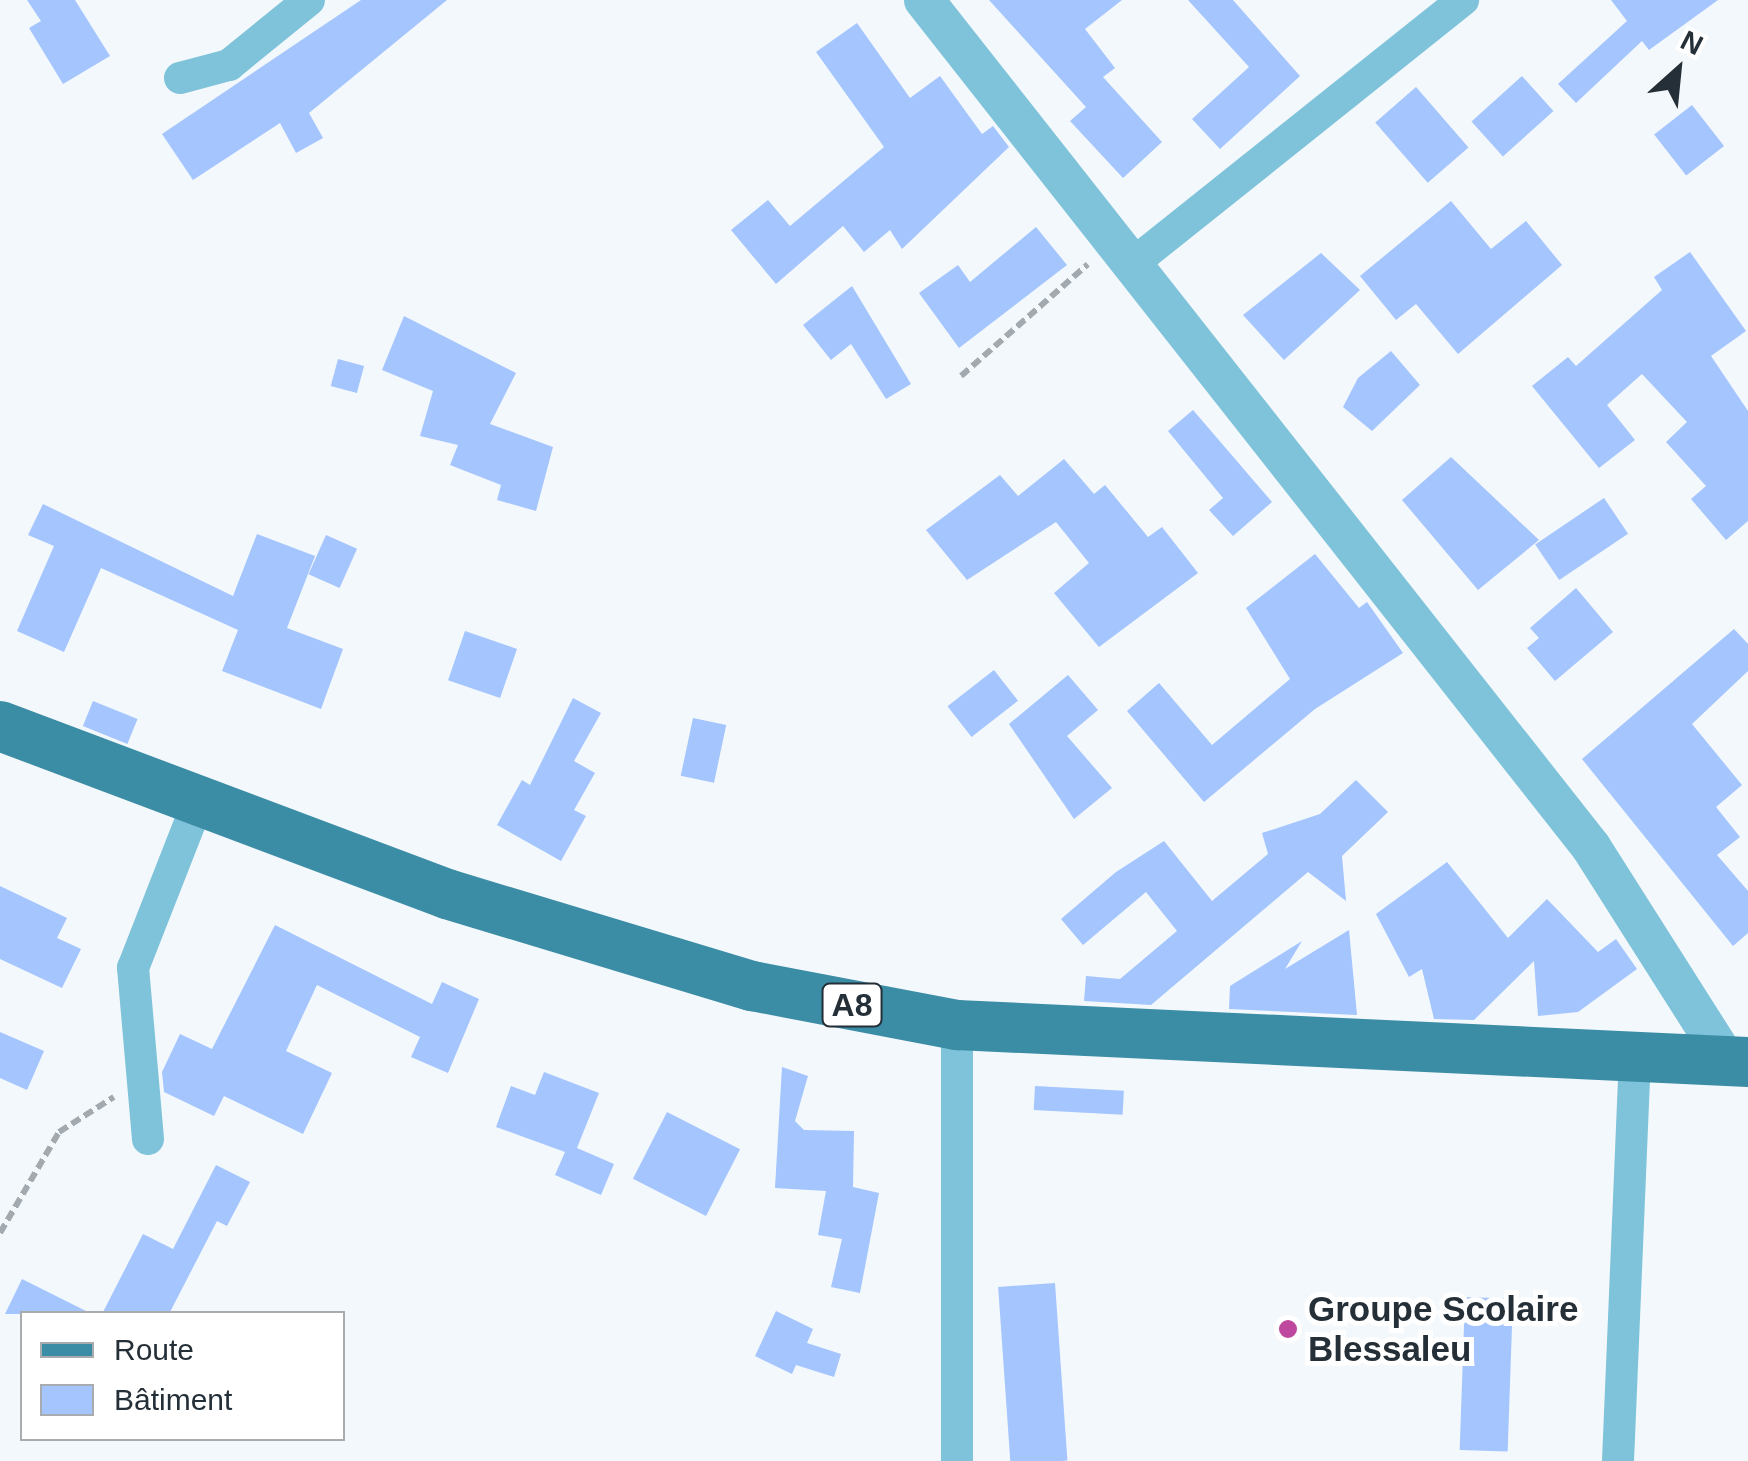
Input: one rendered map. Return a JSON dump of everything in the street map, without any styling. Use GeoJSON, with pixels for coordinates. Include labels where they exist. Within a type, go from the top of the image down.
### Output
{"type":"FeatureCollection","features":[{"type":"Feature","properties":{"kind":"main road","name":"A8"},"geometry":{"type":"LineString","coordinates":[[0,726],[196,804],[446,894],[752,986],[958,1025],[1737,1062]]}},
{"type":"Feature","properties":{"kind":"street"},"geometry":{"type":"LineString","coordinates":[[180,78],[239,59],[309,0]]}},
{"type":"Feature","properties":{"kind":"street"},"geometry":{"type":"LineString","coordinates":[[924,0],[1591,846],[1737,1062]]}},
{"type":"Feature","properties":{"kind":"street"},"geometry":{"type":"LineString","coordinates":[[1122,253],[1463,0]]}},
{"type":"Feature","properties":{"kind":"street"},"geometry":{"type":"LineString","coordinates":[[148,1139],[133,968],[196,804]]}},
{"type":"Feature","properties":{"kind":"street"},"geometry":{"type":"LineString","coordinates":[[957,1461],[958,1025]]}},
{"type":"Feature","properties":{"kind":"street"},"geometry":{"type":"LineString","coordinates":[[1618,1461],[1635,1057]]}},
{"type":"Feature","properties":{"kind":"path"},"geometry":{"type":"LineString","coordinates":[[961,376],[1122,253]]}},
{"type":"Feature","properties":{"kind":"path"},"geometry":{"type":"LineString","coordinates":[[0,1233],[59,1132],[140,1080]]}},
{"type":"Feature","properties":{"kind":"building"},"geometry":{"type":"Polygon","coordinates":[[[27,0],[75,0],[110,56],[63,84],[29,28],[41,21],[27,0]]]}},
{"type":"Feature","properties":{"kind":"building"},"geometry":{"type":"Polygon","coordinates":[[[361,0],[447,0],[309,113],[323,138],[296,153],[280,123],[193,180],[162,134],[361,0]]]}},
{"type":"Feature","properties":{"kind":"building"},"geometry":{"type":"Polygon","coordinates":[[[989,0],[1122,0],[1085,29],[1115,68],[1103,77],[1162,142],[1123,178],[1070,121],[1086,107],[989,0]]]}},
{"type":"Feature","properties":{"kind":"building"},"geometry":{"type":"Polygon","coordinates":[[[1188,0],[1233,0],[1300,76],[1220,149],[1192,119],[1249,67],[1188,0]]]}},
{"type":"Feature","properties":{"kind":"building"},"geometry":{"type":"Polygon","coordinates":[[[1611,0],[1718,0],[1649,50],[1642,41],[1576,103],[1558,84],[1627,21],[1611,0]]]}},
{"type":"Feature","properties":{"kind":"building"},"geometry":{"type":"Polygon","coordinates":[[[857,23],[910,98],[940,76],[982,134],[993,126],[1009,147],[902,249],[890,230],[864,252],[843,226],[776,284],[731,230],[768,200],[790,226],[884,147],[816,52],[857,23]]]}},
{"type":"Feature","properties":{"kind":"building"},"geometry":{"type":"Polygon","coordinates":[[[1522,76],[1553,111],[1503,156],[1471,122],[1522,76]]]}},
{"type":"Feature","properties":{"kind":"building"},"geometry":{"type":"Polygon","coordinates":[[[1416,87],[1468,147],[1428,183],[1375,122],[1416,87]]]}},
{"type":"Feature","properties":{"kind":"building"},"geometry":{"type":"Polygon","coordinates":[[[1692,105],[1724,146],[1686,176],[1654,135],[1692,105]]]}},
{"type":"Feature","properties":{"kind":"building"},"geometry":{"type":"Polygon","coordinates":[[[1451,201],[1491,249],[1526,221],[1562,265],[1458,354],[1416,304],[1396,320],[1360,276],[1451,201]]]}},
{"type":"Feature","properties":{"kind":"building"},"geometry":{"type":"Polygon","coordinates":[[[1036,227],[1067,265],[959,348],[919,293],[958,265],[970,282],[1036,227]]]}},
{"type":"Feature","properties":{"kind":"building"},"geometry":{"type":"Polygon","coordinates":[[[1690,252],[1746,331],[1711,356],[1748,411],[1748,521],[1726,540],[1691,499],[1706,486],[1666,442],[1687,422],[1642,374],[1607,405],[1635,440],[1599,468],[1532,386],[1568,357],[1576,366],[1662,290],[1654,277],[1690,252]]]}},
{"type":"Feature","properties":{"kind":"building"},"geometry":{"type":"Polygon","coordinates":[[[1321,253],[1360,290],[1284,360],[1243,315],[1321,253]]]}},
{"type":"Feature","properties":{"kind":"building"},"geometry":{"type":"Polygon","coordinates":[[[852,286],[911,384],[886,399],[851,344],[831,360],[803,325],[852,286]]]}},
{"type":"Feature","properties":{"kind":"building"},"geometry":{"type":"Polygon","coordinates":[[[404,316],[516,373],[490,424],[553,447],[536,511],[497,500],[501,485],[450,465],[458,445],[420,436],[433,391],[382,370],[404,316]]]}},
{"type":"Feature","properties":{"kind":"building"},"geometry":{"type":"Polygon","coordinates":[[[1391,351],[1420,385],[1372,431],[1343,407],[1358,378],[1391,351]]]}},
{"type":"Feature","properties":{"kind":"building"},"geometry":{"type":"Polygon","coordinates":[[[338,359],[364,366],[357,393],[331,386],[338,359]]]}},
{"type":"Feature","properties":{"kind":"building"},"geometry":{"type":"Polygon","coordinates":[[[1193,410],[1272,502],[1233,536],[1209,510],[1223,498],[1168,431],[1193,410]]]}},
{"type":"Feature","properties":{"kind":"building"},"geometry":{"type":"Polygon","coordinates":[[[1451,457],[1539,540],[1478,590],[1402,500],[1451,457]]]}},
{"type":"Feature","properties":{"kind":"building"},"geometry":{"type":"Polygon","coordinates":[[[1064,459],[1094,494],[1105,485],[1148,537],[1162,527],[1198,573],[1099,647],[1054,593],[1089,563],[1056,522],[967,580],[926,530],[1000,475],[1018,496],[1064,459]]]}},
{"type":"Feature","properties":{"kind":"building"},"geometry":{"type":"Polygon","coordinates":[[[1604,498],[1628,534],[1559,580],[1535,544],[1604,498]]]}},
{"type":"Feature","properties":{"kind":"building"},"geometry":{"type":"Polygon","coordinates":[[[43,504],[233,596],[257,534],[315,556],[287,628],[343,649],[321,709],[222,671],[238,630],[101,568],[64,652],[17,631],[54,546],[28,535],[43,504]]]}},
{"type":"Feature","properties":{"kind":"building"},"geometry":{"type":"Polygon","coordinates":[[[326,535],[357,549],[340,588],[309,574],[326,535]]]}},
{"type":"Feature","properties":{"kind":"building"},"geometry":{"type":"Polygon","coordinates":[[[1315,554],[1359,608],[1367,602],[1403,653],[1315,709],[1204,802],[1127,711],[1159,683],[1212,745],[1290,679],[1246,608],[1315,554]]]}},
{"type":"Feature","properties":{"kind":"building"},"geometry":{"type":"Polygon","coordinates":[[[1576,588],[1613,632],[1555,681],[1527,648],[1539,638],[1530,628],[1576,588]]]}},
{"type":"Feature","properties":{"kind":"building"},"geometry":{"type":"Polygon","coordinates":[[[1734,629],[1748,644],[1748,671],[1692,724],[1742,785],[1716,807],[1740,837],[1717,855],[1748,891],[1748,933],[1733,946],[1582,759],[1734,629]]]}},
{"type":"Feature","properties":{"kind":"building"},"geometry":{"type":"Polygon","coordinates":[[[465,631],[517,649],[500,698],[448,680],[465,631]]]}},
{"type":"Feature","properties":{"kind":"building"},"geometry":{"type":"Polygon","coordinates":[[[994,670],[1018,701],[972,737],[948,706],[994,670]]]}},
{"type":"Feature","properties":{"kind":"building"},"geometry":{"type":"Polygon","coordinates":[[[1068,675],[1098,710],[1067,736],[1112,788],[1074,819],[1009,724],[1068,675]]]}},
{"type":"Feature","properties":{"kind":"building"},"geometry":{"type":"Polygon","coordinates":[[[573,698],[601,713],[574,761],[595,773],[574,810],[586,816],[561,861],[497,825],[522,780],[530,785],[573,698]]]}},
{"type":"Feature","properties":{"kind":"building"},"geometry":{"type":"Polygon","coordinates":[[[93,701],[138,719],[127,744],[83,726],[93,701]]]}},
{"type":"Feature","properties":{"kind":"building"},"geometry":{"type":"Polygon","coordinates":[[[693,718],[726,725],[714,783],[681,776],[693,718]]]}},
{"type":"Feature","properties":{"kind":"building"},"geometry":{"type":"Polygon","coordinates":[[[1356,780],[1388,812],[1342,856],[1346,901],[1308,872],[1151,1005],[1084,1001],[1086,976],[1120,979],[1177,931],[1146,892],[1083,945],[1061,919],[1116,872],[1164,841],[1212,901],[1268,854],[1262,833],[1320,814],[1356,780]]]}},
{"type":"Feature","properties":{"kind":"building"},"geometry":{"type":"Polygon","coordinates":[[[1447,862],[1508,938],[1547,899],[1598,952],[1616,939],[1637,969],[1578,1012],[1538,1016],[1534,961],[1474,1020],[1434,1019],[1422,969],[1409,977],[1376,914],[1447,862]]]}},
{"type":"Feature","properties":{"kind":"building"},"geometry":{"type":"Polygon","coordinates":[[[0,886],[67,918],[57,938],[81,949],[62,988],[0,959],[0,886]]]}},
{"type":"Feature","properties":{"kind":"building"},"geometry":{"type":"Polygon","coordinates":[[[275,925],[432,1004],[442,982],[479,999],[448,1073],[411,1057],[420,1037],[317,985],[286,1051],[332,1073],[303,1134],[224,1096],[214,1116],[164,1092],[162,1072],[180,1034],[212,1049],[275,925]]]}},
{"type":"Feature","properties":{"kind":"building"},"geometry":{"type":"Polygon","coordinates":[[[1349,930],[1357,1015],[1229,1009],[1230,986],[1302,941],[1285,969],[1349,930]]]}},
{"type":"Feature","properties":{"kind":"building"},"geometry":{"type":"Polygon","coordinates":[[[0,1032],[44,1051],[27,1090],[0,1078],[0,1032]]]}},
{"type":"Feature","properties":{"kind":"building"},"geometry":{"type":"Polygon","coordinates":[[[782,1067],[808,1076],[795,1121],[804,1130],[854,1131],[853,1187],[879,1193],[860,1293],[831,1287],[842,1239],[818,1235],[826,1191],[775,1188],[782,1067]]]}},
{"type":"Feature","properties":{"kind":"building"},"geometry":{"type":"Polygon","coordinates":[[[544,1072],[599,1093],[577,1148],[614,1164],[601,1195],[555,1175],[565,1152],[496,1127],[511,1086],[535,1095],[544,1072]]]}},
{"type":"Feature","properties":{"kind":"building"},"geometry":{"type":"Polygon","coordinates":[[[1035,1086],[1124,1091],[1123,1115],[1034,1110],[1035,1086]]]}},
{"type":"Feature","properties":{"kind":"building"},"geometry":{"type":"Polygon","coordinates":[[[667,1112],[740,1149],[706,1216],[633,1179],[667,1112]]]}},
{"type":"Feature","properties":{"kind":"building"},"geometry":{"type":"Polygon","coordinates":[[[216,1165],[250,1182],[227,1226],[217,1221],[171,1311],[104,1311],[143,1234],[173,1249],[216,1165]]]}},
{"type":"Feature","properties":{"kind":"building"},"geometry":{"type":"Polygon","coordinates":[[[22,1279],[86,1311],[20,1311],[5,1314],[22,1279]]]}},
{"type":"Feature","properties":{"kind":"building"},"geometry":{"type":"Polygon","coordinates":[[[1055,1283],[1067,1461],[1010,1461],[998,1287],[1055,1283]]]}},
{"type":"Feature","properties":{"kind":"building"},"geometry":{"type":"Polygon","coordinates":[[[1465,1297],[1513,1299],[1508,1452],[1460,1450],[1465,1297]]]}},
{"type":"Feature","properties":{"kind":"building"},"geometry":{"type":"Polygon","coordinates":[[[776,1311],[813,1329],[807,1343],[841,1354],[834,1377],[796,1365],[792,1374],[755,1356],[776,1311]]]}},
{"type":"Feature","properties":{"kind":"place","name":"Groupe Scolaire Blessaleu"},"geometry":{"type":"Point","coordinates":[1288,1329]}}]}
